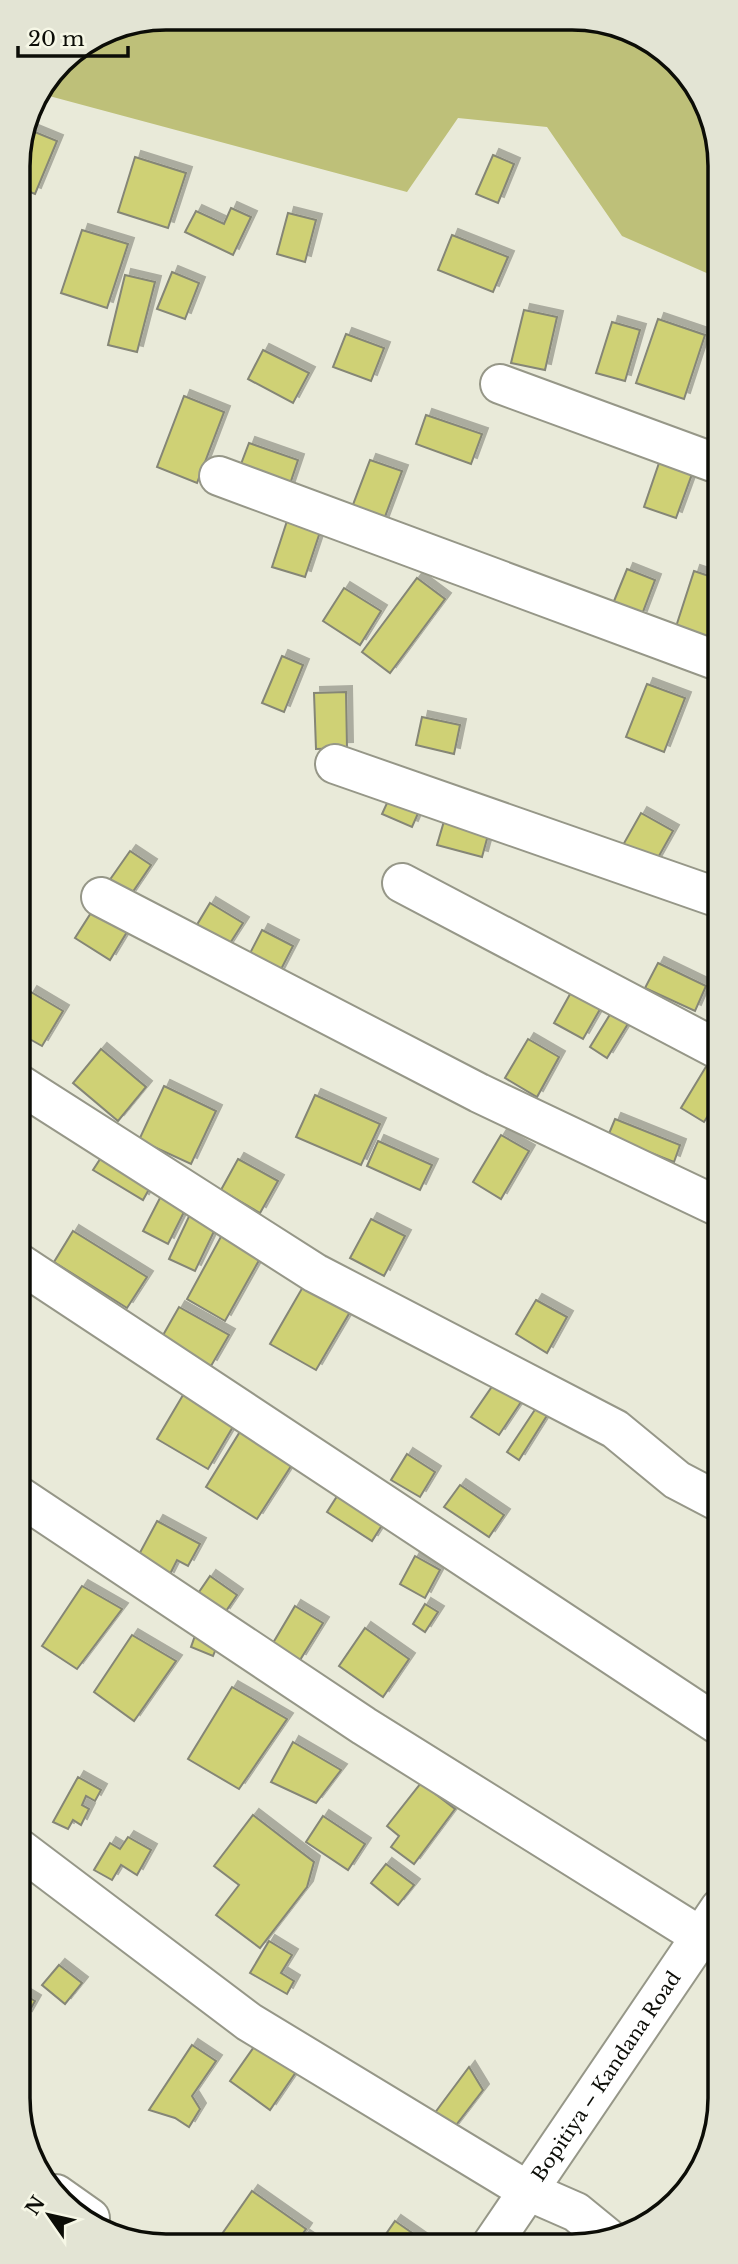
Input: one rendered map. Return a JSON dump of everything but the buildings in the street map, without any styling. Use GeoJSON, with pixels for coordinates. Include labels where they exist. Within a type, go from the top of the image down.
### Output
{"type":"FeatureCollection","features":[{"type":"Feature","properties":{"kind":"street"},"geometry":{"type":"LineString","coordinates":[[500,384],[708,460]]}},
{"type":"Feature","properties":{"kind":"street"},"geometry":{"type":"LineString","coordinates":[[219,476],[708,657]]}},
{"type":"Feature","properties":{"kind":"street"},"geometry":{"type":"LineString","coordinates":[[335,764],[708,894]]}},
{"type":"Feature","properties":{"kind":"street"},"geometry":{"type":"LineString","coordinates":[[402,883],[708,1044]]}},
{"type":"Feature","properties":{"kind":"street"},"geometry":{"type":"LineString","coordinates":[[100,897],[479,1093],[708,1202]]}},
{"type":"Feature","properties":{"kind":"street"},"geometry":{"type":"LineString","coordinates":[[30,1091],[315,1273],[615,1429],[677,1480],[708,1496]]}},
{"type":"Feature","properties":{"kind":"street"},"geometry":{"type":"LineString","coordinates":[[30,1270],[708,1718]]}},
{"type":"Feature","properties":{"kind":"street"},"geometry":{"type":"LineString","coordinates":[[30,1503],[364,1726],[708,1921]]}},
{"type":"Feature","properties":{"kind":"street"},"geometry":{"type":"LineString","coordinates":[[30,1857],[249,2022],[528,2191],[576,2212],[600,2232]]}},
{"type":"Feature","properties":{"kind":"street","name":"Bopitiya – Kandana Road"},"geometry":{"type":"LineString","coordinates":[[499,2234],[708,1925]]}},
{"type":"Feature","properties":{"kind":"green space"},"geometry":{"type":"Polygon","coordinates":[[[139,32],[599,32],[633,44],[655,58],[675,76],[694,105],[706,139],[708,157],[708,274],[622,236],[547,127],[458,118],[407,192],[49,96],[76,63],[114,40],[139,32]]]}}]}
